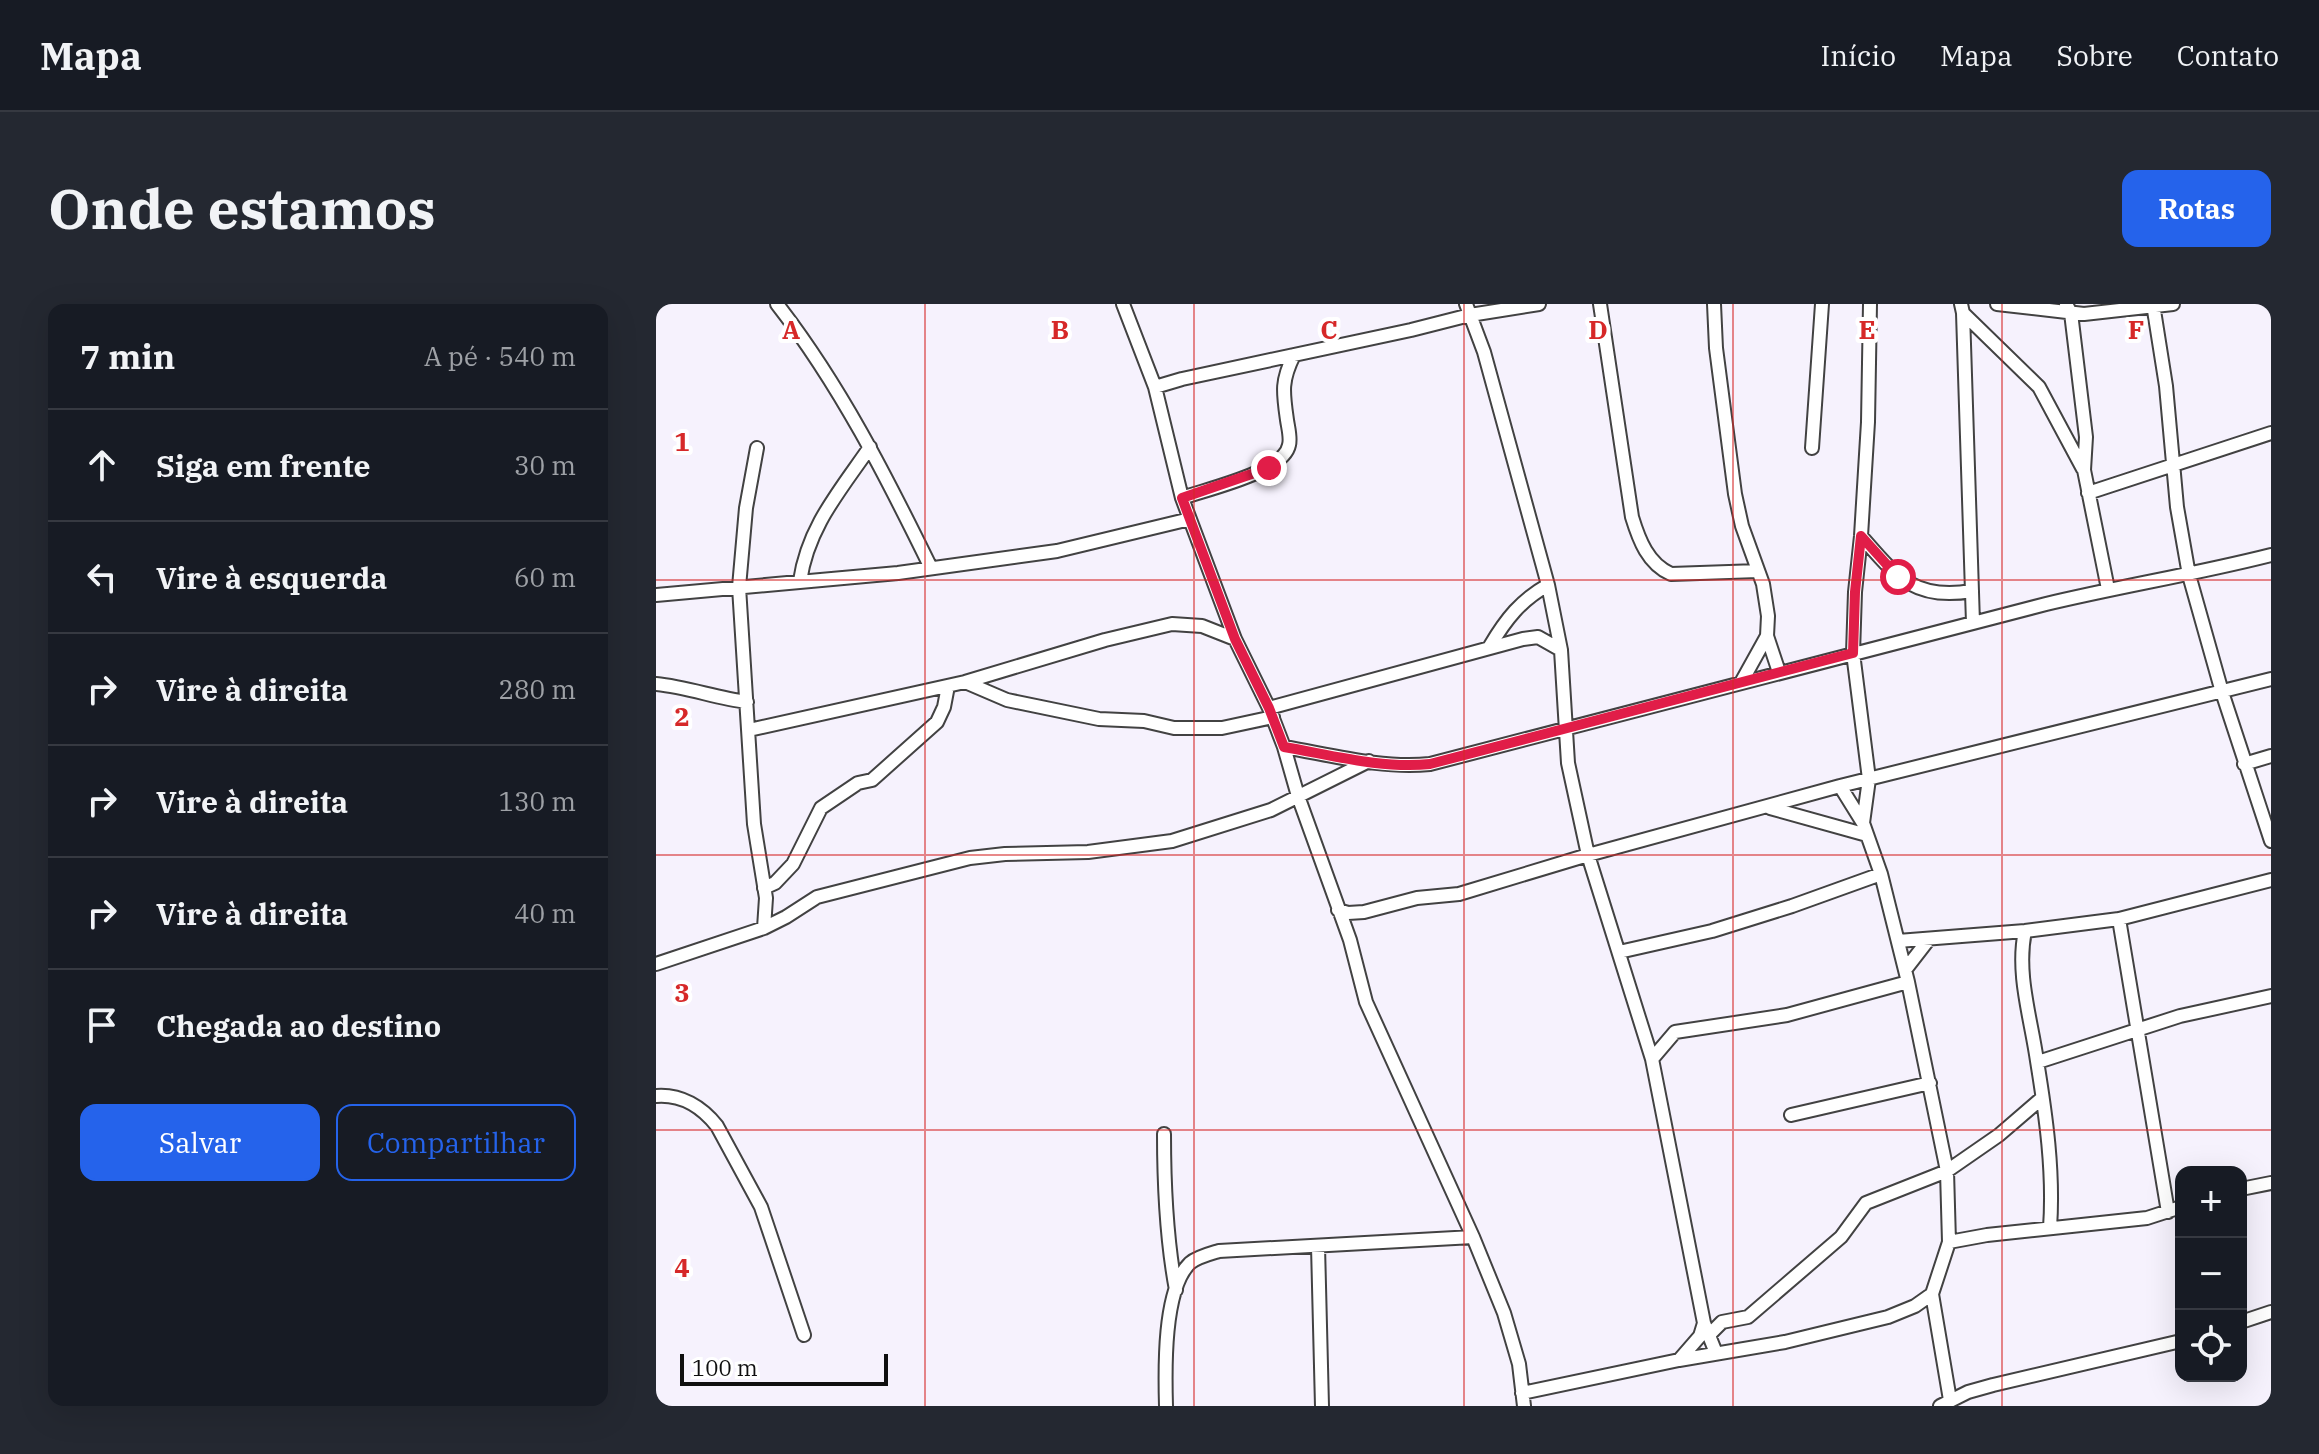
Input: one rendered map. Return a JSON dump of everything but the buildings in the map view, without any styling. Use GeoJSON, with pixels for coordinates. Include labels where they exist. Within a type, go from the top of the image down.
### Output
{"type":"FeatureCollection","features":[{"type":"Feature","properties":{"kind":"street"},"geometry":{"type":"LineString","coordinates":[[777,304],[808,345],[870,447],[931,568]]}},
{"type":"Feature","properties":{"kind":"street"},"geometry":{"type":"LineString","coordinates":[[1123,304],[1155,387],[1182,498],[1235,639],[1271,712],[1284,747],[1298,796],[1350,940],[1366,1002],[1473,1237],[1512,1336],[1523,1399],[1679,1360],[1785,1342],[1888,1317],[1915,1306],[1932,1294]]}},
{"type":"Feature","properties":{"kind":"street"},"geometry":{"type":"LineString","coordinates":[[1155,387],[1411,330],[1468,309],[1539,304]]}},
{"type":"Feature","properties":{"kind":"street"},"geometry":{"type":"LineString","coordinates":[[1600,304],[1632,517],[1646,553],[1671,574],[1758,571]]}},
{"type":"Feature","properties":{"kind":"street"},"geometry":{"type":"LineString","coordinates":[[1714,304],[1728,448],[1742,526],[1765,596],[1767,636],[1779,672]]}},
{"type":"Feature","properties":{"kind":"street"},"geometry":{"type":"LineString","coordinates":[[1812,448],[1822,304]]}},
{"type":"Feature","properties":{"kind":"street"},"geometry":{"type":"LineString","coordinates":[[1865,829],[1869,779],[1853,653],[1868,422],[1870,304]]}},
{"type":"Feature","properties":{"kind":"street"},"geometry":{"type":"LineString","coordinates":[[1997,304],[2115,312],[2173,304]]}},
{"type":"Feature","properties":{"kind":"street"},"geometry":{"type":"LineString","coordinates":[[2154,305],[2166,386],[2177,507],[2189,575],[2244,764],[2270,836]]}},
{"type":"Feature","properties":{"kind":"street"},"geometry":{"type":"LineString","coordinates":[[1962,308],[2039,387],[2084,470]]}},
{"type":"Feature","properties":{"kind":"street"},"geometry":{"type":"LineString","coordinates":[[1962,308],[1973,623]]}},
{"type":"Feature","properties":{"kind":"street"},"geometry":{"type":"LineString","coordinates":[[2069,308],[2086,437],[2084,470],[2108,589]]}},
{"type":"Feature","properties":{"kind":"street"},"geometry":{"type":"LineString","coordinates":[[1468,309],[1484,352],[1548,585],[1561,650],[1568,763],[1588,855],[1652,1059],[1706,1329],[1716,1353]]}},
{"type":"Feature","properties":{"kind":"street"},"geometry":{"type":"LineString","coordinates":[[1182,498],[1269,468],[1282,459],[1289,445],[1282,387],[1294,355]]}},
{"type":"Feature","properties":{"kind":"street"},"geometry":{"type":"LineString","coordinates":[[2088,493],[2271,433]]}},
{"type":"Feature","properties":{"kind":"street"},"geometry":{"type":"LineString","coordinates":[[800,581],[808,544],[827,509],[870,447]]}},
{"type":"Feature","properties":{"kind":"street"},"geometry":{"type":"LineString","coordinates":[[757,448],[746,508],[739,587],[754,824],[764,888],[764,928]]}},
{"type":"Feature","properties":{"kind":"street"},"geometry":{"type":"LineString","coordinates":[[656,595],[931,568],[1057,551],[1190,519]]}},
{"type":"Feature","properties":{"kind":"street"},"geometry":{"type":"LineString","coordinates":[[1861,536],[1898,577],[1926,592],[1948,595],[1972,591]]}},
{"type":"Feature","properties":{"kind":"street"},"geometry":{"type":"LineString","coordinates":[[1284,747],[1369,761],[1430,764],[2108,589],[2189,575],[2271,555]]}},
{"type":"Feature","properties":{"kind":"street"},"geometry":{"type":"LineString","coordinates":[[1490,646],[1516,607],[1548,585]]}},
{"type":"Feature","properties":{"kind":"street"},"geometry":{"type":"LineString","coordinates":[[749,730],[965,682],[1105,640],[1172,624],[1202,626],[1235,639]]}},
{"type":"Feature","properties":{"kind":"street"},"geometry":{"type":"LineString","coordinates":[[1742,681],[1767,636]]}},
{"type":"Feature","properties":{"kind":"street"},"geometry":{"type":"LineString","coordinates":[[965,682],[1007,700],[1099,719],[1144,721],[1174,728],[1222,728],[1490,646],[1538,637],[1561,650]]}},
{"type":"Feature","properties":{"kind":"street"},"geometry":{"type":"LineString","coordinates":[[1338,910],[1364,912],[1417,898],[1459,894],[1840,786],[2271,679]]}},
{"type":"Feature","properties":{"kind":"street"},"geometry":{"type":"LineString","coordinates":[[656,684],[718,699],[747,702]]}},
{"type":"Feature","properties":{"kind":"street"},"geometry":{"type":"LineString","coordinates":[[764,888],[775,883],[793,864],[821,808],[858,783],[872,780],[937,722],[948,686]]}},
{"type":"Feature","properties":{"kind":"street"},"geometry":{"type":"LineString","coordinates":[[2244,764],[2271,756]]}},
{"type":"Feature","properties":{"kind":"street"},"geometry":{"type":"LineString","coordinates":[[656,964],[764,928],[817,897],[970,858],[1088,852],[1172,841],[1271,810],[1369,761]]}},
{"type":"Feature","properties":{"kind":"street"},"geometry":{"type":"LineString","coordinates":[[1840,786],[1865,829],[1881,874],[1907,976],[1947,1171],[1949,1242],[1932,1294],[1945,1403],[1993,1385],[2175,1343]]}},
{"type":"Feature","properties":{"kind":"street"},"geometry":{"type":"LineString","coordinates":[[1767,807],[1865,829]]}},
{"type":"Feature","properties":{"kind":"street"},"geometry":{"type":"LineString","coordinates":[[1619,952],[1712,931],[1881,874]]}},
{"type":"Feature","properties":{"kind":"street"},"geometry":{"type":"LineString","coordinates":[[1898,941],[2025,931],[2119,919],[2271,880]]}},
{"type":"Feature","properties":{"kind":"street"},"geometry":{"type":"LineString","coordinates":[[1949,1242],[2116,1222],[2174,1209],[2119,919]]}},
{"type":"Feature","properties":{"kind":"street"},"geometry":{"type":"LineString","coordinates":[[2025,931],[2023,979],[2038,1062],[2051,1172],[2050,1228]]}},
{"type":"Feature","properties":{"kind":"street"},"geometry":{"type":"LineString","coordinates":[[1652,1059],[1675,1032],[1787,1015],[1907,976],[1929,939]]}},
{"type":"Feature","properties":{"kind":"street"},"geometry":{"type":"LineString","coordinates":[[2038,1062],[2180,1016],[2271,996]]}},
{"type":"Feature","properties":{"kind":"street"},"geometry":{"type":"LineString","coordinates":[[1791,1115],[1930,1083]]}},
{"type":"Feature","properties":{"kind":"street"},"geometry":{"type":"LineString","coordinates":[[656,1096],[666,1095],[695,1105],[717,1126],[761,1207],[804,1335]]}},
{"type":"Feature","properties":{"kind":"street"},"geometry":{"type":"LineString","coordinates":[[1679,1360],[1706,1329],[1748,1317],[1841,1237],[1866,1203],[1947,1171],[1999,1135],[2042,1098]]}},
{"type":"Feature","properties":{"kind":"street"},"geometry":{"type":"LineString","coordinates":[[1164,1134],[1164,1197],[1176,1290]]}},
{"type":"Feature","properties":{"kind":"street"},"geometry":{"type":"LineString","coordinates":[[2247,1188],[2271,1183]]}},
{"type":"Feature","properties":{"kind":"street"},"geometry":{"type":"LineString","coordinates":[[1166,1406],[1165,1360],[1176,1290],[1191,1261],[1219,1251],[1473,1237]]}},
{"type":"Feature","properties":{"kind":"street"},"geometry":{"type":"LineString","coordinates":[[1318,1246],[1322,1406]]}},
{"type":"Feature","properties":{"kind":"street"},"geometry":{"type":"LineString","coordinates":[[2247,1320],[2271,1312]]}},
{"type":"Feature","properties":{"kind":"route"},"geometry":{"type":"LineString","coordinates":[[1269,468],[1182,498],[1235,639],[1269,708],[1284,747],[1369,761],[1430,764],[1853,653],[1861,536],[1898,577]]}}]}
